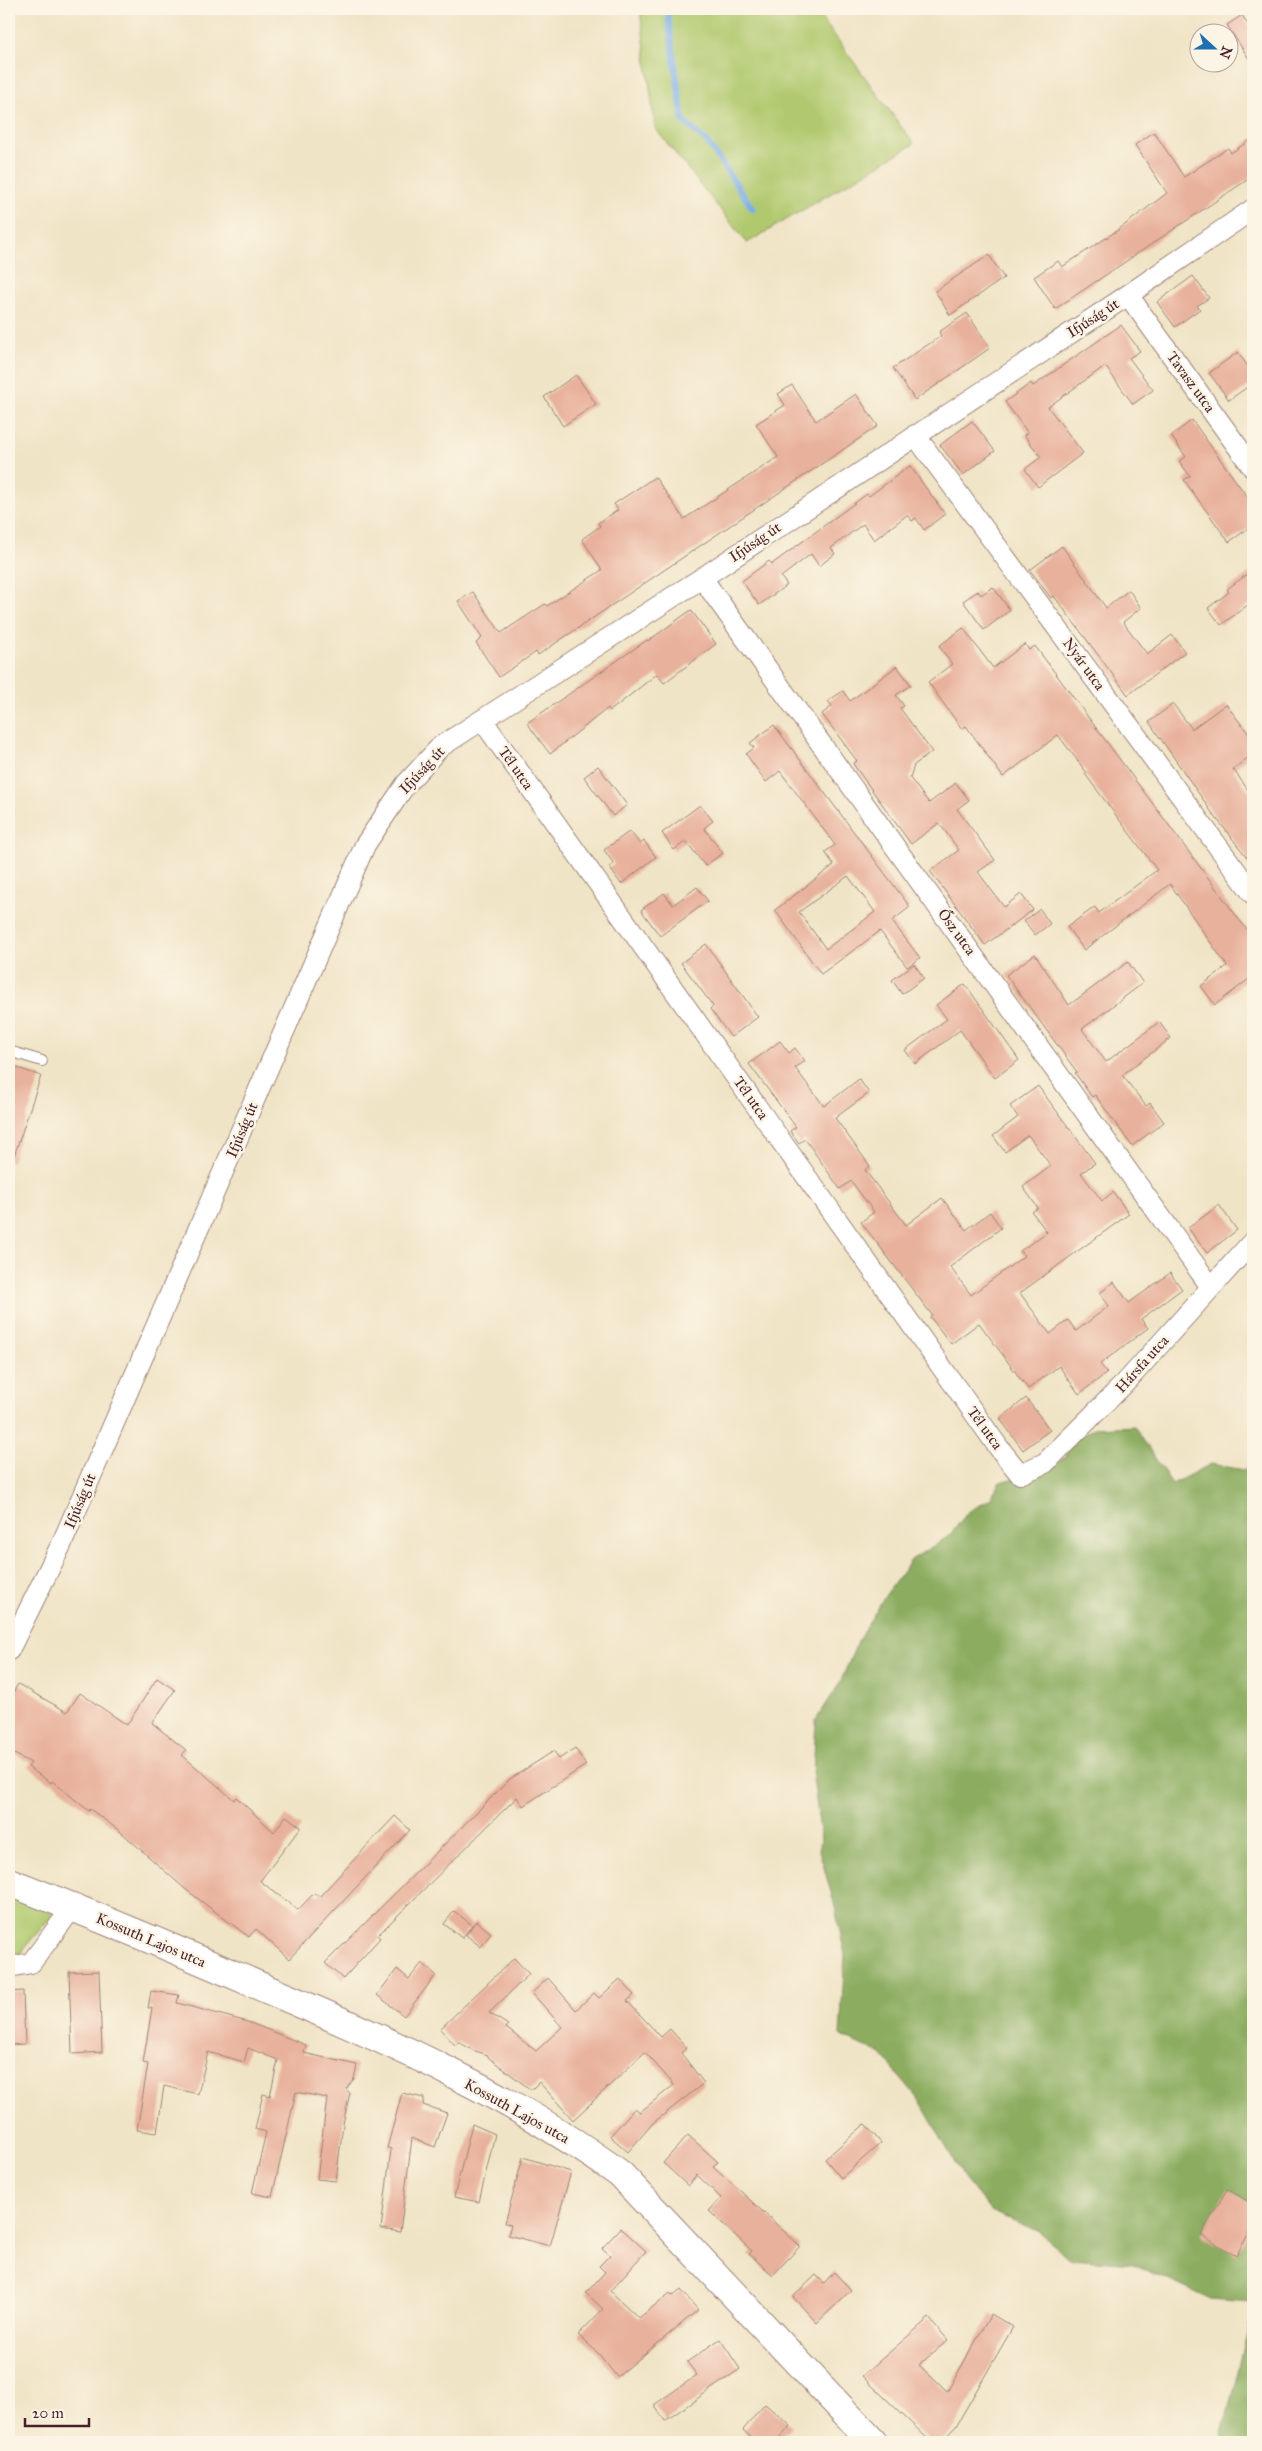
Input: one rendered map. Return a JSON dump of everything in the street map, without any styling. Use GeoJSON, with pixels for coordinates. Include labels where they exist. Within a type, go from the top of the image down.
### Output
{"type":"FeatureCollection","features":[{"type":"Feature","properties":{"kind":"street","name":"Ifjúság út"},"geometry":{"type":"LineString","coordinates":[[9,1650],[62,1543],[365,845],[406,784],[440,747],[702,578],[1128,295],[1253,209]]}},
{"type":"Feature","properties":{"kind":"street","name":"Tavasz utca"},"geometry":{"type":"LineString","coordinates":[[1128,295],[1253,468]]}},
{"type":"Feature","properties":{"kind":"street","name":"Nyár utca"},"geometry":{"type":"LineString","coordinates":[[915,435],[1253,894]]}},
{"type":"Feature","properties":{"kind":"street","name":"Ősz utca"},"geometry":{"type":"LineString","coordinates":[[702,578],[1211,1287]]}},
{"type":"Feature","properties":{"kind":"street","name":"Tél utca"},"geometry":{"type":"LineString","coordinates":[[483,721],[999,1448],[1020,1474]]}},
{"type":"Feature","properties":{"kind":"street","name":"Hársfa utca"},"geometry":{"type":"LineString","coordinates":[[1020,1474],[1045,1464],[1126,1382],[1253,1242]]}},
{"type":"Feature","properties":{"kind":"street","name":"Kossuth Lajos utca"},"geometry":{"type":"LineString","coordinates":[[9,1882],[74,1907],[358,2028],[463,2080],[545,2124],[592,2154],[620,2174],[872,2442]]}},
{"type":"Feature","properties":{"kind":"street"},"geometry":{"type":"LineString","coordinates":[[9,1967],[31,1963],[74,1907]]}},
{"type":"Feature","properties":{"kind":"lane"},"geometry":{"type":"LineString","coordinates":[[9,1051],[42,1061]]}},
{"type":"Feature","properties":{"kind":"green space"},"geometry":{"type":"Polygon","coordinates":[[[640,9],[815,9],[914,144],[747,243],[655,128],[640,9]]]}},
{"type":"Feature","properties":{"kind":"green space"},"geometry":{"type":"Polygon","coordinates":[[[1134,1426],[1172,1484],[1211,1464],[1244,1470],[1253,1467],[1253,2303],[1211,2300],[1134,2264],[1070,2259],[1038,2231],[991,2211],[964,2178],[918,2098],[882,2055],[840,2035],[845,1955],[834,1903],[819,1850],[821,1839],[813,1777],[816,1720],[840,1683],[858,1641],[883,1599],[911,1560],[949,1536],[968,1512],[990,1499],[1000,1482],[1032,1473],[1065,1458],[1070,1443],[1094,1428],[1134,1426]]]}},
{"type":"Feature","properties":{"kind":"green space"},"geometry":{"type":"Polygon","coordinates":[[[9,1892],[55,1912],[19,1954],[9,1956],[9,1892]]]}},
{"type":"Feature","properties":{"kind":"green space"},"geometry":{"type":"Polygon","coordinates":[[[1253,2311],[1253,2442],[1220,2442],[1253,2311]]]}},
{"type":"Feature","properties":{"kind":"building"},"geometry":{"type":"Polygon","coordinates":[[[1242,15],[1253,33],[1253,65],[1240,45],[1240,22],[1232,22],[1242,15]]]}},
{"type":"Feature","properties":{"kind":"building"},"geometry":{"type":"Polygon","coordinates":[[[1154,132],[1184,177],[1228,148],[1231,153],[1253,138],[1253,176],[1055,309],[1034,277],[1058,261],[1062,267],[1118,230],[1167,193],[1135,145],[1154,132]]]}},
{"type":"Feature","properties":{"kind":"building"},"geometry":{"type":"Polygon","coordinates":[[[989,255],[1004,278],[950,315],[935,291],[989,255]]]}},
{"type":"Feature","properties":{"kind":"building"},"geometry":{"type":"Polygon","coordinates":[[[1193,276],[1209,298],[1197,306],[1200,309],[1175,327],[1157,302],[1193,276]]]}},
{"type":"Feature","properties":{"kind":"building"},"geometry":{"type":"Polygon","coordinates":[[[967,313],[990,348],[915,400],[893,368],[941,336],[939,332],[967,313]]]}},
{"type":"Feature","properties":{"kind":"building"},"geometry":{"type":"Polygon","coordinates":[[[1121,325],[1140,351],[1129,358],[1153,390],[1133,404],[1105,366],[1048,407],[1083,453],[1038,487],[1025,469],[1041,457],[1024,435],[1028,433],[1005,402],[1031,383],[1033,386],[1121,325]]]}},
{"type":"Feature","properties":{"kind":"building"},"geometry":{"type":"Polygon","coordinates":[[[1238,352],[1253,374],[1253,383],[1229,400],[1209,373],[1238,352]]]}},
{"type":"Feature","properties":{"kind":"building"},"geometry":{"type":"Polygon","coordinates":[[[576,375],[596,404],[563,426],[544,397],[576,375]]]}},
{"type":"Feature","properties":{"kind":"building"},"geometry":{"type":"Polygon","coordinates":[[[792,385],[816,421],[856,394],[878,426],[538,655],[536,652],[499,677],[476,643],[482,638],[458,601],[473,592],[501,633],[545,604],[547,606],[602,570],[582,539],[600,526],[598,523],[618,510],[614,504],[655,477],[684,519],[778,457],[756,424],[785,405],[778,394],[792,385]]]}},
{"type":"Feature","properties":{"kind":"building"},"geometry":{"type":"Polygon","coordinates":[[[1192,420],[1253,505],[1253,525],[1229,542],[1184,480],[1190,476],[1179,461],[1186,457],[1171,436],[1192,420]]]}},
{"type":"Feature","properties":{"kind":"building"},"geometry":{"type":"Polygon","coordinates":[[[972,421],[995,451],[963,475],[940,445],[972,421]]]}},
{"type":"Feature","properties":{"kind":"building"},"geometry":{"type":"Polygon","coordinates":[[[910,466],[945,514],[924,530],[916,518],[912,521],[907,515],[874,540],[863,524],[831,548],[835,554],[819,566],[811,554],[781,577],[787,585],[759,605],[742,581],[769,561],[772,564],[867,494],[869,496],[910,466]]]}},
{"type":"Feature","properties":{"kind":"building"},"geometry":{"type":"Polygon","coordinates":[[[1062,546],[1106,608],[1129,590],[1141,608],[1123,622],[1147,654],[1172,635],[1185,652],[1128,695],[1054,596],[1051,598],[1030,570],[1062,546]]]}},
{"type":"Feature","properties":{"kind":"building"},"geometry":{"type":"Polygon","coordinates":[[[1253,570],[1253,601],[1221,625],[1208,608],[1229,592],[1227,589],[1253,570]]]}},
{"type":"Feature","properties":{"kind":"building"},"geometry":{"type":"Polygon","coordinates":[[[993,587],[1010,610],[984,630],[963,601],[978,591],[981,595],[993,587]]]}},
{"type":"Feature","properties":{"kind":"building"},"geometry":{"type":"Polygon","coordinates":[[[691,610],[716,644],[664,683],[657,674],[610,711],[608,708],[550,754],[527,723],[691,610]]]}},
{"type":"Feature","properties":{"kind":"building"},"geometry":{"type":"Polygon","coordinates":[[[963,628],[993,668],[1025,644],[1029,650],[1035,646],[1253,938],[1253,976],[1215,1005],[1201,986],[1227,966],[1170,884],[1084,950],[1067,927],[1095,907],[1099,913],[1157,870],[1058,735],[1003,777],[966,726],[962,729],[928,682],[952,664],[939,646],[963,628]]]}},
{"type":"Feature","properties":{"kind":"building"},"geometry":{"type":"Polygon","coordinates":[[[897,666],[911,685],[896,695],[904,706],[900,708],[932,752],[914,765],[910,778],[929,803],[956,783],[969,800],[957,809],[995,860],[978,872],[1004,907],[1021,894],[1033,910],[985,945],[930,871],[959,850],[939,823],[911,844],[853,764],[857,761],[822,714],[832,706],[828,701],[843,691],[850,701],[897,666]]]}},
{"type":"Feature","properties":{"kind":"building"},"geometry":{"type":"Polygon","coordinates":[[[1173,704],[1192,729],[1226,704],[1253,740],[1253,754],[1233,769],[1253,797],[1253,865],[1213,814],[1149,722],[1173,704]]]}},
{"type":"Feature","properties":{"kind":"building"},"geometry":{"type":"Polygon","coordinates":[[[774,725],[910,907],[892,921],[920,958],[907,967],[880,931],[821,974],[775,910],[834,865],[825,852],[835,845],[780,771],[766,782],[746,754],[754,748],[750,743],[774,725]],[[848,876],[799,912],[826,949],[875,912],[848,876]]]}},
{"type":"Feature","properties":{"kind":"building"},"geometry":{"type":"Polygon","coordinates":[[[598,766],[627,805],[613,816],[584,777],[598,766]]]}},
{"type":"Feature","properties":{"kind":"building"},"geometry":{"type":"Polygon","coordinates":[[[700,805],[713,821],[704,828],[723,853],[705,866],[686,841],[674,850],[662,833],[700,805]]]}},
{"type":"Feature","properties":{"kind":"building"},"geometry":{"type":"Polygon","coordinates":[[[630,831],[640,844],[644,841],[656,857],[621,884],[609,867],[614,864],[604,850],[630,831]]]}},
{"type":"Feature","properties":{"kind":"building"},"geometry":{"type":"Polygon","coordinates":[[[697,887],[708,901],[660,936],[641,910],[664,893],[673,905],[697,887]]]}},
{"type":"Feature","properties":{"kind":"building"},"geometry":{"type":"Polygon","coordinates":[[[1040,909],[1050,924],[1035,935],[1024,921],[1040,909]]]}},
{"type":"Feature","properties":{"kind":"building"},"geometry":{"type":"Polygon","coordinates":[[[706,944],[758,1017],[731,1037],[710,1009],[713,1006],[681,963],[706,944]]]}},
{"type":"Feature","properties":{"kind":"building"},"geometry":{"type":"Polygon","coordinates":[[[1035,954],[1069,1005],[1128,962],[1143,983],[1082,1029],[1106,1062],[1159,1022],[1171,1038],[1122,1075],[1146,1106],[1150,1103],[1164,1122],[1132,1146],[1095,1095],[1092,1097],[1075,1073],[1077,1072],[1006,975],[1035,954]]]}},
{"type":"Feature","properties":{"kind":"building"},"geometry":{"type":"Polygon","coordinates":[[[914,964],[924,978],[902,994],[892,980],[914,964]]]}},
{"type":"Feature","properties":{"kind":"building"},"geometry":{"type":"Polygon","coordinates":[[[965,984],[1019,1060],[995,1078],[960,1030],[915,1064],[905,1050],[947,1019],[936,1005],[965,984]]]}},
{"type":"Feature","properties":{"kind":"building"},"geometry":{"type":"Polygon","coordinates":[[[780,1041],[789,1053],[795,1048],[805,1061],[795,1068],[824,1106],[859,1079],[869,1093],[835,1118],[870,1166],[865,1170],[906,1225],[942,1198],[966,1230],[990,1212],[1001,1228],[950,1267],[971,1295],[1024,1256],[1020,1251],[1047,1232],[1032,1212],[1038,1208],[1023,1187],[1051,1166],[1028,1135],[1005,1152],[993,1136],[1018,1117],[1010,1106],[1038,1086],[1095,1163],[1081,1173],[1102,1201],[1113,1192],[1129,1214],[1020,1293],[1050,1334],[1068,1320],[1076,1331],[1109,1306],[1100,1293],[1114,1282],[1129,1303],[1170,1273],[1182,1289],[1141,1319],[1148,1328],[1100,1364],[1107,1373],[1079,1394],[1059,1366],[1028,1389],[979,1323],[951,1344],[930,1317],[932,1315],[861,1222],[874,1212],[851,1181],[840,1189],[805,1139],[799,1143],[790,1131],[796,1127],[749,1064],[780,1041]]]}},
{"type":"Feature","properties":{"kind":"building"},"geometry":{"type":"Polygon","coordinates":[[[9,1065],[41,1076],[12,1162],[9,1161],[9,1065]]]}},
{"type":"Feature","properties":{"kind":"building"},"geometry":{"type":"Polygon","coordinates":[[[1219,1205],[1237,1230],[1207,1253],[1188,1228],[1219,1205]]]}},
{"type":"Feature","properties":{"kind":"building"},"geometry":{"type":"Polygon","coordinates":[[[1026,1398],[1050,1430],[1023,1450],[1000,1419],[1026,1398]]]}},
{"type":"Feature","properties":{"kind":"building"},"geometry":{"type":"Polygon","coordinates":[[[157,1678],[175,1690],[152,1723],[186,1750],[182,1755],[234,1800],[236,1797],[274,1832],[286,1816],[301,1827],[260,1881],[298,1910],[314,1893],[319,1897],[395,1816],[410,1830],[289,1959],[256,1929],[249,1937],[185,1889],[121,1832],[90,1809],[89,1811],[52,1781],[51,1783],[28,1767],[31,1763],[9,1751],[9,1700],[18,1684],[67,1712],[80,1693],[127,1725],[157,1678]]]}},
{"type":"Feature","properties":{"kind":"building"},"geometry":{"type":"Polygon","coordinates":[[[575,1748],[586,1765],[523,1806],[517,1797],[378,1935],[380,1938],[343,1979],[325,1963],[510,1779],[554,1751],[559,1759],[575,1748]]]}},
{"type":"Feature","properties":{"kind":"building"},"geometry":{"type":"Polygon","coordinates":[[[454,1911],[472,1925],[462,1938],[444,1924],[454,1911]]]}},
{"type":"Feature","properties":{"kind":"building"},"geometry":{"type":"Polygon","coordinates":[[[476,1921],[491,1933],[481,1947],[466,1935],[476,1921]]]}},
{"type":"Feature","properties":{"kind":"building"},"geometry":{"type":"Polygon","coordinates":[[[514,1958],[529,1974],[489,2013],[508,2025],[506,2028],[536,2051],[562,2027],[532,1993],[548,1978],[576,2010],[594,1993],[599,1998],[620,1979],[634,1995],[627,2001],[661,2037],[670,2029],[687,2048],[681,2053],[704,2083],[653,2123],[628,2152],[610,2136],[635,2108],[640,2112],[674,2085],[645,2052],[573,2120],[539,2082],[531,2090],[488,2057],[488,2055],[472,2050],[459,2042],[455,2045],[440,2029],[514,1958]]]}},
{"type":"Feature","properties":{"kind":"building"},"geometry":{"type":"Polygon","coordinates":[[[422,1963],[436,1975],[404,2016],[377,1995],[397,1969],[409,1979],[422,1963]]]}},
{"type":"Feature","properties":{"kind":"building"},"geometry":{"type":"Polygon","coordinates":[[[99,1971],[102,2052],[72,2054],[69,1972],[99,1971]]]}},
{"type":"Feature","properties":{"kind":"building"},"geometry":{"type":"Polygon","coordinates":[[[23,1991],[25,2044],[9,2045],[9,1992],[23,1991]]]}},
{"type":"Feature","properties":{"kind":"building"},"geometry":{"type":"Polygon","coordinates":[[[151,1991],[179,1995],[177,2003],[248,2022],[306,2045],[304,2053],[357,2065],[354,2079],[346,2089],[350,2093],[343,2124],[336,2181],[317,2179],[327,2098],[296,2092],[272,2197],[252,2193],[266,2132],[255,2129],[263,2094],[270,2096],[278,2060],[248,2048],[244,2062],[208,2052],[198,2094],[164,2086],[157,2133],[137,2130],[148,2064],[143,2063],[152,2008],[148,2008],[151,1991]]]}},
{"type":"Feature","properties":{"kind":"building"},"geometry":{"type":"Polygon","coordinates":[[[402,2093],[424,2098],[423,2105],[447,2113],[435,2147],[412,2138],[400,2232],[381,2229],[391,2149],[387,2148],[402,2093]]]}},
{"type":"Feature","properties":{"kind":"building"},"geometry":{"type":"Polygon","coordinates":[[[472,2124],[495,2134],[479,2202],[454,2197],[472,2124]]]}},
{"type":"Feature","properties":{"kind":"building"},"geometry":{"type":"Polygon","coordinates":[[[865,2124],[881,2143],[841,2178],[825,2159],[865,2124]]]}},
{"type":"Feature","properties":{"kind":"building"},"geometry":{"type":"Polygon","coordinates":[[[688,2135],[718,2162],[713,2166],[800,2246],[773,2275],[749,2254],[752,2251],[709,2211],[721,2198],[697,2175],[688,2186],[663,2163],[688,2135]]]}},
{"type":"Feature","properties":{"kind":"building"},"geometry":{"type":"Polygon","coordinates":[[[523,2157],[571,2172],[550,2246],[508,2235],[511,2225],[505,2223],[523,2157]]]}},
{"type":"Feature","properties":{"kind":"building"},"geometry":{"type":"Polygon","coordinates":[[[1227,2189],[1253,2204],[1253,2226],[1236,2256],[1201,2235],[1227,2189]]]}},
{"type":"Feature","properties":{"kind":"building"},"geometry":{"type":"Polygon","coordinates":[[[621,2228],[646,2251],[610,2291],[639,2318],[670,2293],[673,2296],[681,2290],[698,2310],[617,2377],[598,2353],[578,2335],[603,2309],[586,2293],[605,2272],[599,2266],[610,2255],[602,2248],[621,2228]]]}},
{"type":"Feature","properties":{"kind":"building"},"geometry":{"type":"Polygon","coordinates":[[[834,2272],[851,2290],[817,2323],[793,2297],[816,2275],[824,2283],[834,2272]]]}},
{"type":"Feature","properties":{"kind":"building"},"geometry":{"type":"Polygon","coordinates":[[[991,2314],[1013,2327],[956,2426],[941,2442],[931,2442],[862,2376],[929,2318],[948,2340],[919,2365],[947,2392],[991,2314]]]}},
{"type":"Feature","properties":{"kind":"building"},"geometry":{"type":"Polygon","coordinates":[[[720,2339],[740,2369],[665,2421],[654,2405],[697,2375],[687,2362],[720,2339]]]}},
{"type":"Feature","properties":{"kind":"building"},"geometry":{"type":"Polygon","coordinates":[[[765,2404],[791,2426],[776,2442],[756,2442],[743,2430],[765,2404]]]}},
{"type":"Feature","properties":{"kind":"waterway"},"geometry":{"type":"LineString","coordinates":[[667,9],[683,121],[707,142],[753,209]]}}]}
